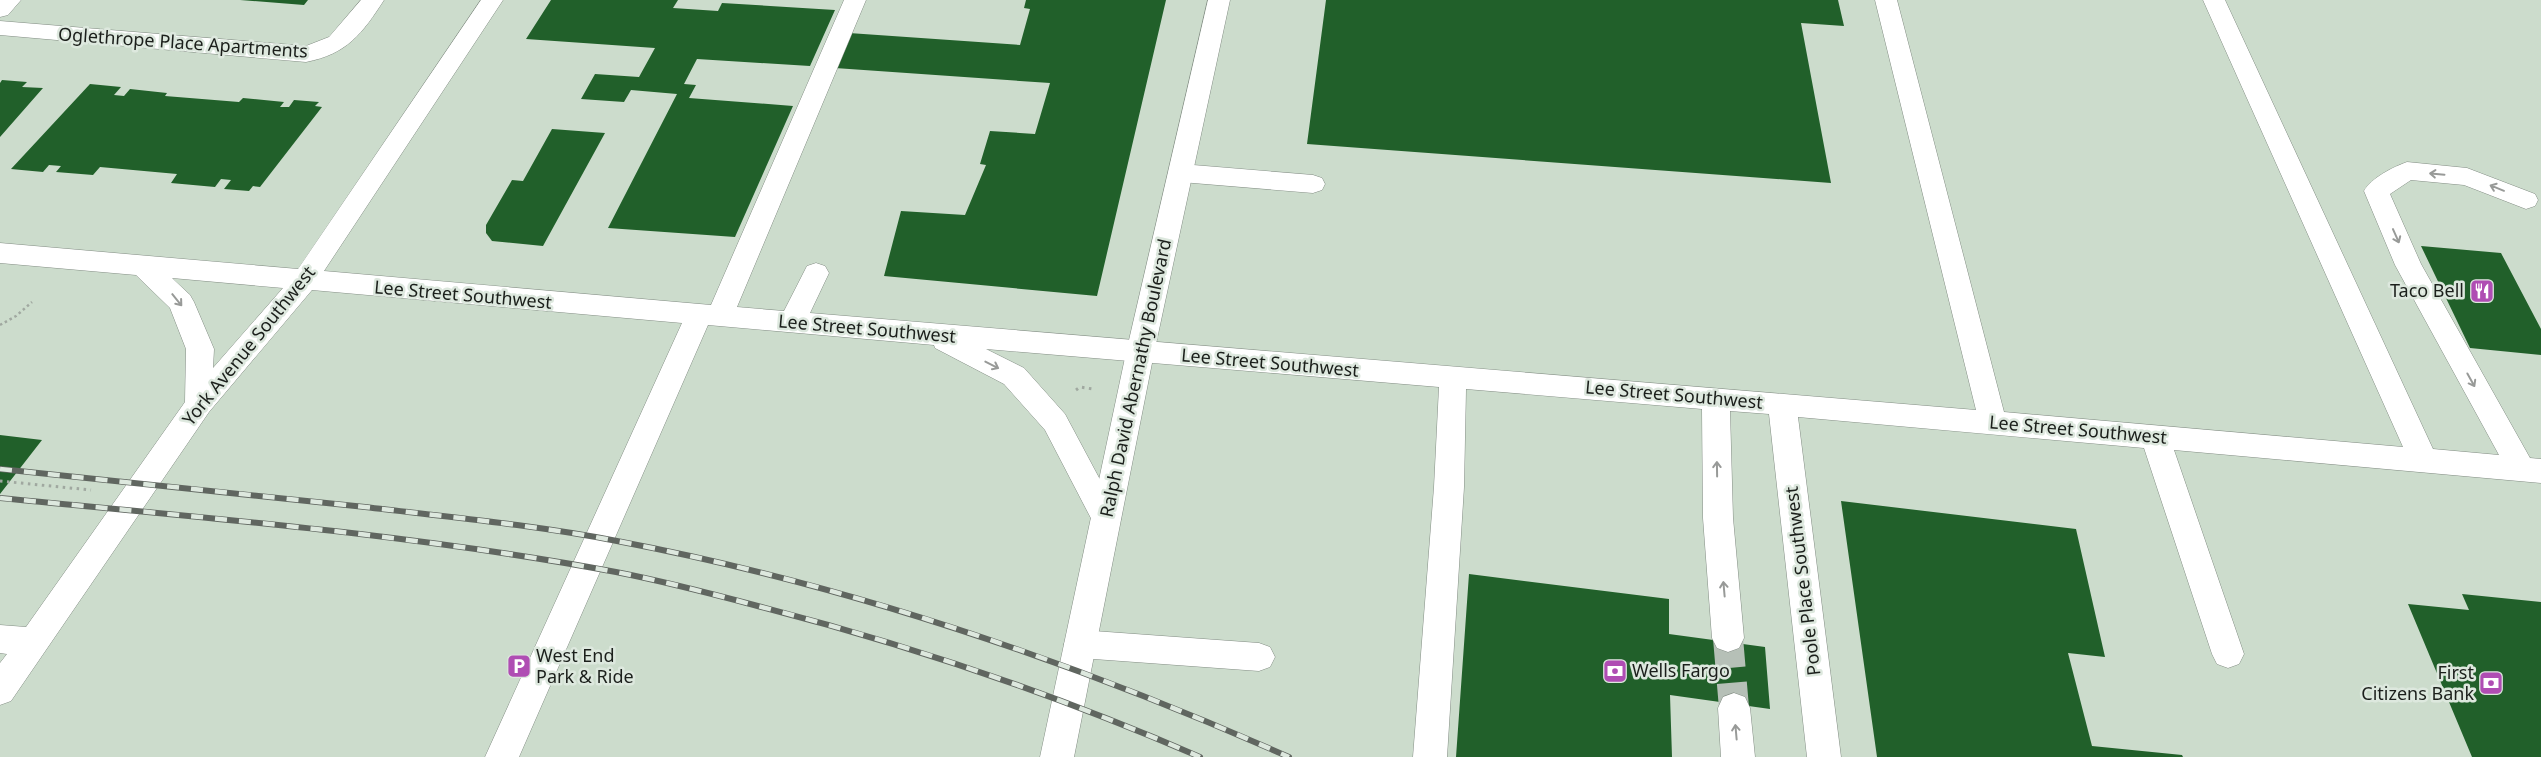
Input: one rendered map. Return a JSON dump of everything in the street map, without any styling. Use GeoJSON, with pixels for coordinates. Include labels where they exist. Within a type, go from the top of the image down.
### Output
{"type":"FeatureCollection","features":[{"type":"Feature","properties":{"kind":"street"},"geometry":{"type":"LineString","coordinates":[[0,10],[10,0]]}},
{"type":"Feature","properties":{"kind":"street","name":"Oglethrope Place Apartments"},"geometry":{"type":"LineString","coordinates":[[0,28],[306,54],[322,52],[340,43],[373,0]]}},
{"type":"Feature","properties":{"kind":"street","name":"York Avenue Southwest"},"geometry":{"type":"LineString","coordinates":[[0,690],[199,404],[304,281],[492,0]]}},
{"type":"Feature","properties":{"kind":"street"},"geometry":{"type":"LineString","coordinates":[[502,757],[855,0]]}},
{"type":"Feature","properties":{"kind":"street","name":"Ralph David Abernathy Boulevard"},"geometry":{"type":"LineString","coordinates":[[1057,757],[1140,353],[1219,0]]}},
{"type":"Feature","properties":{"kind":"street"},"geometry":{"type":"LineString","coordinates":[[1886,0],[1994,423]]}},
{"type":"Feature","properties":{"kind":"street"},"geometry":{"type":"LineString","coordinates":[[2214,0],[2424,462]]}},
{"type":"Feature","properties":{"kind":"street"},"geometry":{"type":"LineString","coordinates":[[2526,200],[2468,177],[2407,171],[2376,191],[2408,265],[2531,470]]}},
{"type":"Feature","properties":{"kind":"street"},"geometry":{"type":"LineString","coordinates":[[1181,173],[1313,184]]}},
{"type":"Feature","properties":{"kind":"street","name":"Lee Street Southwest"},"geometry":{"type":"LineString","coordinates":[[0,253],[1140,353],[1716,398],[2531,470]]}},
{"type":"Feature","properties":{"kind":"street"},"geometry":{"type":"LineString","coordinates":[[143,266],[180,302],[200,349],[199,404]]}},
{"type":"Feature","properties":{"kind":"street"},"geometry":{"type":"LineString","coordinates":[[792,323],[816,272]]}},
{"type":"Feature","properties":{"kind":"street"},"geometry":{"type":"LineString","coordinates":[[933,335],[1014,376],[1055,422],[1106,519]]}},
{"type":"Feature","properties":{"kind":"street"},"geometry":{"type":"LineString","coordinates":[[1430,757],[1449,487],[1454,378]]}},
{"type":"Feature","properties":{"kind":"street"},"geometry":{"type":"LineString","coordinates":[[1716,398],[1718,518],[1728,638]]}},
{"type":"Feature","properties":{"kind":"street","name":"Poole Place Southwest"},"geometry":{"type":"LineString","coordinates":[[1782,404],[1824,757]]}},
{"type":"Feature","properties":{"kind":"street"},"geometry":{"type":"LineString","coordinates":[[2155,437],[2228,654]]}},
{"type":"Feature","properties":{"kind":"street"},"geometry":{"type":"LineString","coordinates":[[0,639],[33,642]]}},
{"type":"Feature","properties":{"kind":"street"},"geometry":{"type":"LineString","coordinates":[[1080,644],[1258,657]]}},
{"type":"Feature","properties":{"kind":"street"},"geometry":{"type":"LineString","coordinates":[[1734,708],[1738,757]]}},
{"type":"Feature","properties":{"kind":"path"},"geometry":{"type":"LineString","coordinates":[[0,325],[16,316],[32,302]]}},
{"type":"Feature","properties":{"kind":"path"},"geometry":{"type":"LineString","coordinates":[[1080,387],[1095,389]]}},
{"type":"Feature","properties":{"kind":"path"},"geometry":{"type":"LineString","coordinates":[[0,481],[136,495]]}},
{"type":"Feature","properties":{"kind":"shaded area"},"geometry":{"type":"Polygon","coordinates":[[[0,0],[2541,0],[2541,757],[0,757],[0,0]]]}},
{"type":"Feature","properties":{"kind":"building"},"geometry":{"type":"Polygon","coordinates":[[[240,0],[308,0],[304,5],[240,0]]]}},
{"type":"Feature","properties":{"kind":"building"},"geometry":{"type":"Polygon","coordinates":[[[551,0],[678,0],[673,8],[718,11],[722,3],[835,10],[810,66],[697,59],[684,84],[696,85],[689,98],[793,106],[735,237],[608,228],[677,94],[631,90],[624,102],[581,99],[595,74],[639,77],[655,48],[526,39],[551,0]]]}},
{"type":"Feature","properties":{"kind":"building"},"geometry":{"type":"Polygon","coordinates":[[[1026,0],[1166,0],[1097,296],[884,276],[901,211],[965,215],[986,165],[980,164],[990,131],[1035,134],[1050,83],[835,68],[849,33],[1020,45],[1030,9],[1024,8],[1026,0]]]}},
{"type":"Feature","properties":{"kind":"building"},"geometry":{"type":"Polygon","coordinates":[[[1326,0],[1838,0],[1844,26],[1801,23],[1831,183],[1307,144],[1326,0]]]}},
{"type":"Feature","properties":{"kind":"building"},"geometry":{"type":"Polygon","coordinates":[[[2,80],[27,82],[22,87],[43,88],[0,137],[0,83],[2,80]]]}},
{"type":"Feature","properties":{"kind":"building"},"geometry":{"type":"Polygon","coordinates":[[[90,84],[121,87],[114,95],[124,96],[130,89],[167,93],[165,96],[239,102],[243,98],[284,102],[280,107],[289,107],[294,100],[319,102],[315,106],[322,107],[260,187],[253,186],[249,191],[224,189],[231,180],[221,179],[215,187],[171,183],[177,174],[100,167],[93,175],[56,172],[61,166],[49,165],[43,172],[11,169],[90,84]]]}},
{"type":"Feature","properties":{"kind":"building"},"geometry":{"type":"Polygon","coordinates":[[[552,129],[605,133],[543,246],[492,241],[486,233],[486,225],[512,180],[523,181],[552,129]]]}},
{"type":"Feature","properties":{"kind":"building","name":"Taco Bell"},"geometry":{"type":"Polygon","coordinates":[[[2421,246],[2501,253],[2541,329],[2541,355],[2470,348],[2421,246]]]}},
{"type":"Feature","properties":{"kind":"building"},"geometry":{"type":"Polygon","coordinates":[[[0,435],[42,440],[0,494],[0,435]]]}},
{"type":"Feature","properties":{"kind":"building"},"geometry":{"type":"Polygon","coordinates":[[[1841,501],[2076,529],[2105,657],[2068,653],[2092,746],[2182,755],[2183,757],[1877,757],[1841,501]]]}},
{"type":"Feature","properties":{"kind":"building","name":"Wells Fargo"},"geometry":{"type":"Polygon","coordinates":[[[1469,574],[1669,599],[1669,634],[1765,647],[1770,709],[1670,695],[1672,757],[1456,757],[1469,574]]]}},
{"type":"Feature","properties":{"kind":"building","name":"First Citizens Bank"},"geometry":{"type":"Polygon","coordinates":[[[2462,594],[2541,602],[2541,757],[2472,757],[2408,604],[2469,610],[2462,594]]]}},
{"type":"Feature","properties":{"kind":"tunnel"},"geometry":{"type":"LineString","coordinates":[[1728,638],[1734,708]]}},
{"type":"Feature","properties":{"kind":"railway"},"geometry":{"type":"LineString","coordinates":[[0,469],[365,507],[554,530],[704,559],[875,603],[1042,658],[1125,689],[1289,757]]}},
{"type":"Feature","properties":{"kind":"railway"},"geometry":{"type":"LineString","coordinates":[[0,498],[386,537],[463,547],[616,572],[703,592],[868,636],[980,672],[1091,712],[1200,757]]}},
{"type":"Feature","properties":{"kind":"place","name":"Taco Bell"},"geometry":{"type":"Point","coordinates":[2482,291]}},
{"type":"Feature","properties":{"kind":"place","name":"West End Park & Ride"},"geometry":{"type":"Point","coordinates":[519,666]}},
{"type":"Feature","properties":{"kind":"place","name":"Wells Fargo"},"geometry":{"type":"Point","coordinates":[1615,671]}},
{"type":"Feature","properties":{"kind":"place","name":"First Citizens Bank"},"geometry":{"type":"Point","coordinates":[2491,683]}}]}
